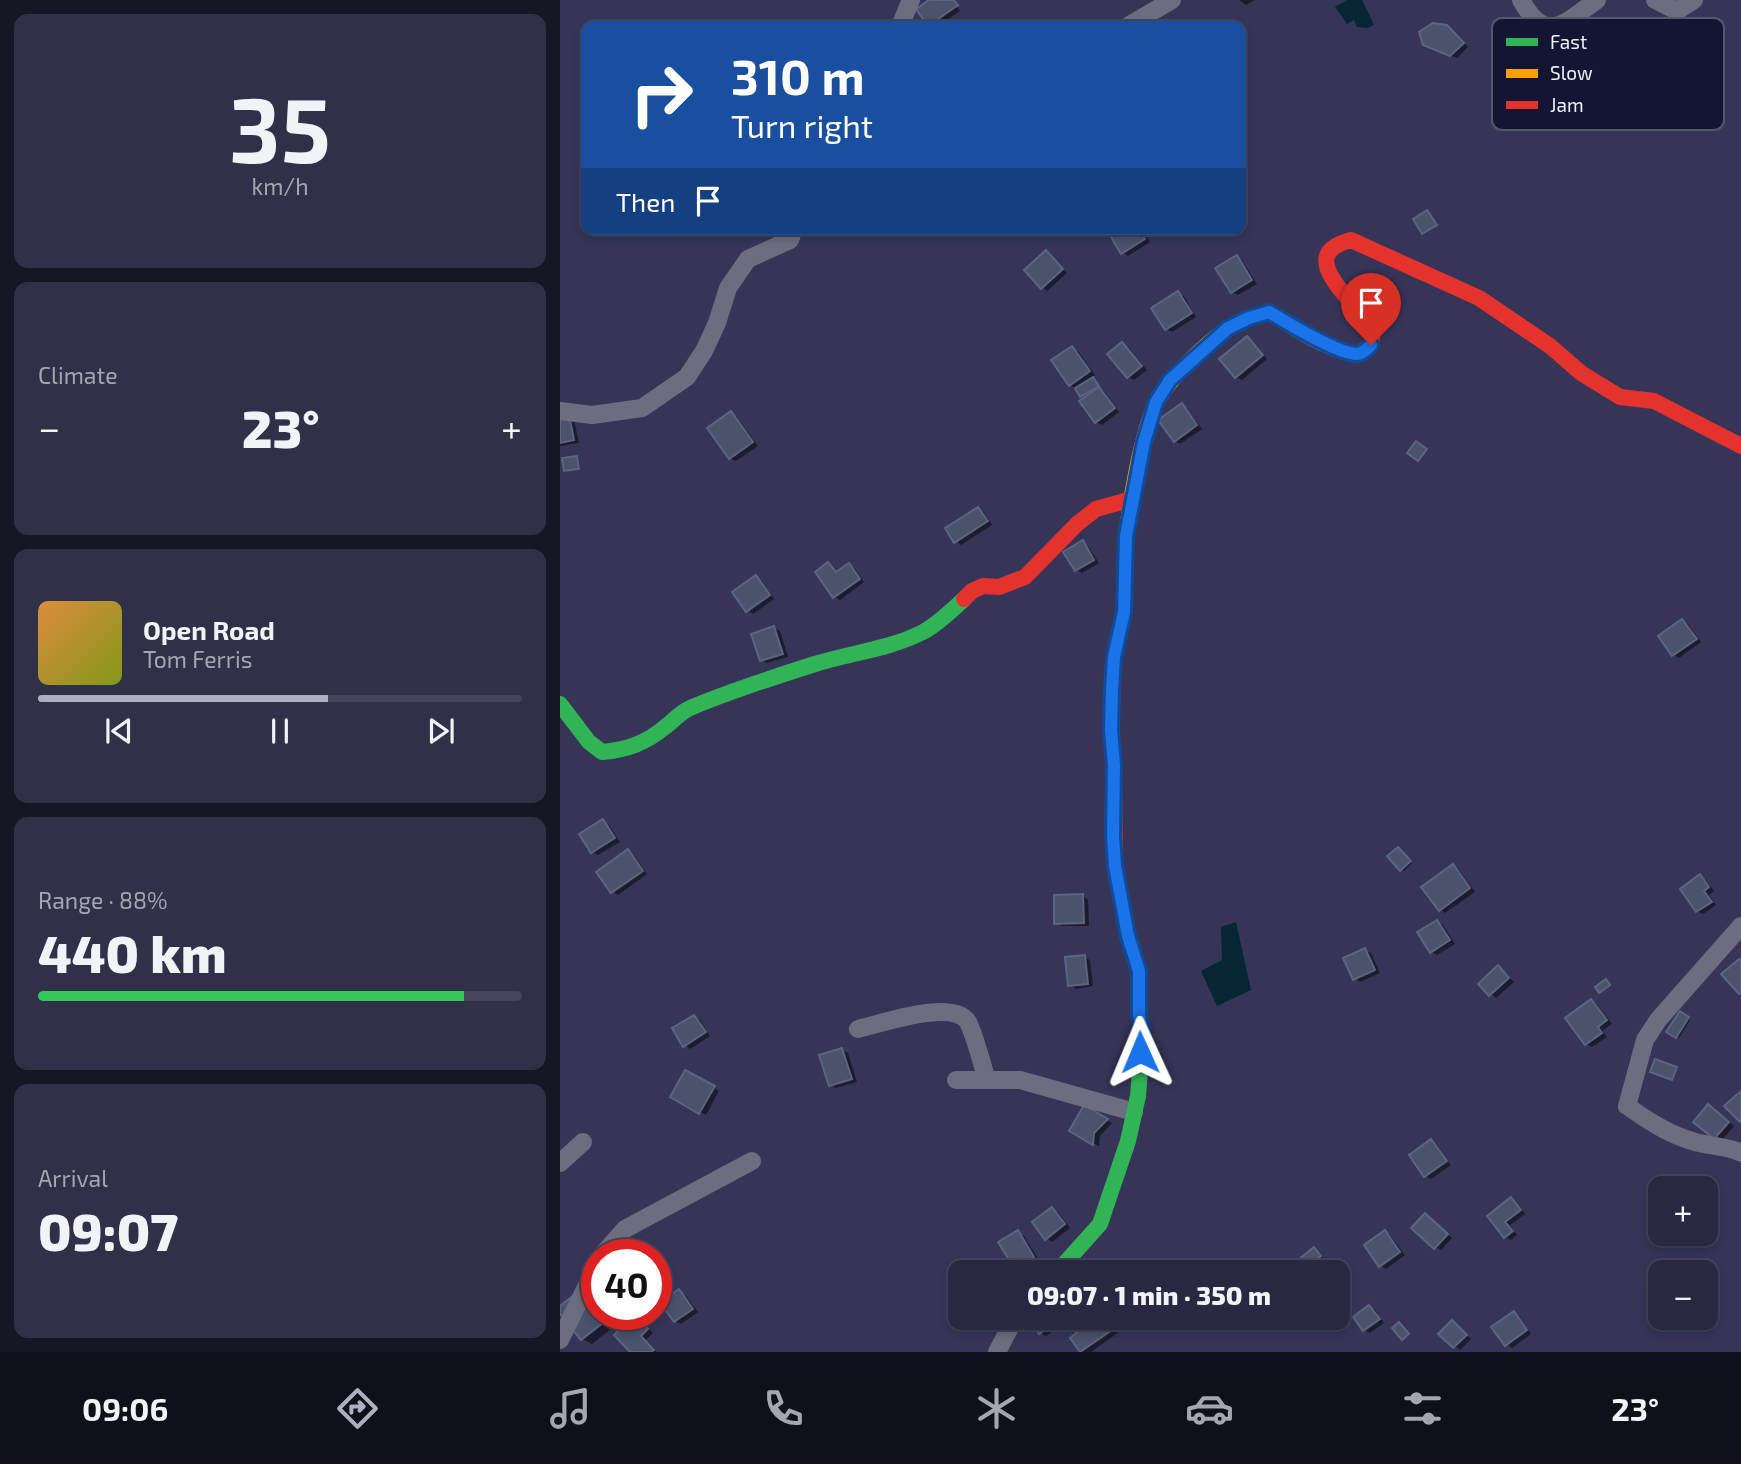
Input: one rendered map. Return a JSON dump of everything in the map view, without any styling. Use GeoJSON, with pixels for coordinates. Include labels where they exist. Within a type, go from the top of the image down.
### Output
{"type":"FeatureCollection","features":[{"type":"Feature","properties":{"kind":"street"},"geometry":{"type":"LineString","coordinates":[[902,21],[911,0]]}},
{"type":"Feature","properties":{"kind":"street"},"geometry":{"type":"LineString","coordinates":[[1136,21],[1172,0]]}},
{"type":"Feature","properties":{"kind":"street"},"geometry":{"type":"LineString","coordinates":[[1521,0],[1536,18]]}},
{"type":"Feature","properties":{"kind":"street"},"geometry":{"type":"LineString","coordinates":[[1569,18],[1597,0]]}},
{"type":"Feature","properties":{"kind":"street"},"geometry":{"type":"LineString","coordinates":[[1655,0],[1677,10],[1694,0]]}},
{"type":"Feature","properties":{"kind":"street"},"geometry":{"type":"LineString","coordinates":[[560,411],[592,415],[642,408],[687,377],[718,323],[728,288],[748,259],[790,240],[792,235]]}},
{"type":"Feature","properties":{"kind":"street"},"geometry":{"type":"LineString","coordinates":[[1068,1260],[1100,1224],[1135,1112],[1143,1034],[1139,1015],[1139,971],[1128,936],[1115,866],[1111,730],[1114,657],[1124,612],[1126,536],[1132,499],[1156,402],[1170,380],[1228,328],[1269,312],[1325,344],[1357,354],[1365,351],[1371,345],[1372,333],[1354,306],[1330,279],[1326,267],[1329,252],[1340,242],[1351,240],[1479,298],[1550,346],[1581,373],[1620,397],[1654,401],[1741,446]]}},
{"type":"Feature","properties":{"kind":"street"},"geometry":{"type":"LineString","coordinates":[[560,704],[589,742],[602,752],[636,746],[658,733],[686,710],[715,698],[817,663],[901,641],[923,632],[983,586],[999,587],[1025,577],[1077,524],[1097,509],[1132,499]]}},
{"type":"Feature","properties":{"kind":"street"},"geometry":{"type":"LineString","coordinates":[[1741,926],[1658,1020],[1645,1040],[1627,1106],[1649,1122],[1690,1141],[1741,1153]]}},
{"type":"Feature","properties":{"kind":"street"},"geometry":{"type":"LineString","coordinates":[[858,1029],[940,1010],[956,1013],[967,1021],[987,1080]]}},
{"type":"Feature","properties":{"kind":"street"},"geometry":{"type":"LineString","coordinates":[[956,1080],[1020,1080],[1135,1112]]}},
{"type":"Feature","properties":{"kind":"street"},"geometry":{"type":"LineString","coordinates":[[560,1163],[583,1142]]}},
{"type":"Feature","properties":{"kind":"street"},"geometry":{"type":"LineString","coordinates":[[616,1239],[625,1229],[752,1161]]}},
{"type":"Feature","properties":{"kind":"street"},"geometry":{"type":"LineString","coordinates":[[560,1340],[581,1297]]}},
{"type":"Feature","properties":{"kind":"street"},"geometry":{"type":"LineString","coordinates":[[997,1352],[1009,1330]]}},
{"type":"Feature","properties":{"kind":"water"},"geometry":{"type":"Polygon","coordinates":[[[1347,0],[1362,0],[1374,25],[1368,28],[1357,27],[1354,20],[1347,24],[1335,7],[1347,0]]]}},
{"type":"Feature","properties":{"kind":"water"},"geometry":{"type":"Polygon","coordinates":[[[1236,922],[1251,990],[1217,1006],[1201,971],[1222,960],[1221,927],[1236,922]]]}},
{"type":"Feature","properties":{"kind":"building"},"geometry":{"type":"Polygon","coordinates":[[[929,0],[954,0],[958,5],[935,21],[924,21],[916,9],[929,0]]]}},
{"type":"Feature","properties":{"kind":"building"},"geometry":{"type":"Polygon","coordinates":[[[1433,23],[1447,25],[1464,43],[1450,56],[1423,45],[1419,32],[1433,23]]]}},
{"type":"Feature","properties":{"kind":"building"},"geometry":{"type":"Polygon","coordinates":[[[1427,210],[1437,225],[1422,234],[1413,219],[1427,210]]]}},
{"type":"Feature","properties":{"kind":"building"},"geometry":{"type":"Polygon","coordinates":[[[1110,235],[1143,235],[1145,239],[1121,254],[1110,235]]]}},
{"type":"Feature","properties":{"kind":"building"},"geometry":{"type":"Polygon","coordinates":[[[1046,250],[1063,269],[1041,289],[1024,270],[1046,250]]]}},
{"type":"Feature","properties":{"kind":"building"},"geometry":{"type":"Polygon","coordinates":[[[1237,255],[1252,280],[1231,293],[1215,268],[1237,255]]]}},
{"type":"Feature","properties":{"kind":"building"},"geometry":{"type":"Polygon","coordinates":[[[1178,291],[1192,313],[1165,330],[1151,308],[1178,291]]]}},
{"type":"Feature","properties":{"kind":"building"},"geometry":{"type":"Polygon","coordinates":[[[1247,336],[1263,355],[1235,378],[1219,359],[1247,336]]]}},
{"type":"Feature","properties":{"kind":"building"},"geometry":{"type":"Polygon","coordinates":[[[1122,342],[1142,366],[1127,378],[1107,354],[1122,342]]]}},
{"type":"Feature","properties":{"kind":"building"},"geometry":{"type":"Polygon","coordinates":[[[1072,346],[1090,371],[1069,386],[1051,360],[1072,346]]]}},
{"type":"Feature","properties":{"kind":"building"},"geometry":{"type":"Polygon","coordinates":[[[1093,377],[1099,386],[1080,397],[1075,388],[1093,377]]]}},
{"type":"Feature","properties":{"kind":"building"},"geometry":{"type":"Polygon","coordinates":[[[1099,387],[1115,408],[1095,423],[1079,401],[1099,387]]]}},
{"type":"Feature","properties":{"kind":"building"},"geometry":{"type":"Polygon","coordinates":[[[1182,403],[1197,425],[1174,442],[1158,420],[1182,403]]]}},
{"type":"Feature","properties":{"kind":"building"},"geometry":{"type":"Polygon","coordinates":[[[731,411],[753,442],[729,459],[707,428],[731,411]]]}},
{"type":"Feature","properties":{"kind":"building"},"geometry":{"type":"Polygon","coordinates":[[[569,414],[574,440],[560,443],[560,416],[569,414]]]}},
{"type":"Feature","properties":{"kind":"building"},"geometry":{"type":"Polygon","coordinates":[[[1416,441],[1427,449],[1418,461],[1407,453],[1416,441]]]}},
{"type":"Feature","properties":{"kind":"building"},"geometry":{"type":"Polygon","coordinates":[[[577,456],[579,469],[564,471],[562,458],[577,456]]]}},
{"type":"Feature","properties":{"kind":"building"},"geometry":{"type":"Polygon","coordinates":[[[978,507],[988,521],[954,543],[945,528],[978,507]]]}},
{"type":"Feature","properties":{"kind":"building"},"geometry":{"type":"Polygon","coordinates":[[[1083,540],[1094,560],[1075,571],[1063,552],[1083,540]]]}},
{"type":"Feature","properties":{"kind":"building"},"geometry":{"type":"Polygon","coordinates":[[[828,562],[836,572],[849,563],[860,579],[833,598],[815,572],[828,562]]]}},
{"type":"Feature","properties":{"kind":"building"},"geometry":{"type":"Polygon","coordinates":[[[756,575],[770,595],[746,612],[732,592],[756,575]]]}},
{"type":"Feature","properties":{"kind":"building"},"geometry":{"type":"Polygon","coordinates":[[[1682,619],[1697,639],[1672,656],[1658,636],[1682,619]]]}},
{"type":"Feature","properties":{"kind":"building"},"geometry":{"type":"Polygon","coordinates":[[[774,626],[783,654],[760,661],[751,634],[774,626]]]}},
{"type":"Feature","properties":{"kind":"building"},"geometry":{"type":"Polygon","coordinates":[[[603,819],[615,838],[591,853],[579,834],[603,819]]]}},
{"type":"Feature","properties":{"kind":"building"},"geometry":{"type":"Polygon","coordinates":[[[1398,847],[1411,861],[1400,871],[1387,856],[1398,847]]]}},
{"type":"Feature","properties":{"kind":"building"},"geometry":{"type":"Polygon","coordinates":[[[628,849],[643,871],[611,893],[596,872],[628,849]]]}},
{"type":"Feature","properties":{"kind":"building"},"geometry":{"type":"Polygon","coordinates":[[[1453,864],[1470,888],[1439,911],[1421,887],[1453,864]]]}},
{"type":"Feature","properties":{"kind":"building"},"geometry":{"type":"Polygon","coordinates":[[[1700,874],[1709,887],[1704,891],[1712,902],[1696,912],[1680,889],[1700,874]]]}},
{"type":"Feature","properties":{"kind":"building"},"geometry":{"type":"Polygon","coordinates":[[[1083,894],[1084,923],[1054,924],[1054,895],[1083,894]]]}},
{"type":"Feature","properties":{"kind":"building"},"geometry":{"type":"Polygon","coordinates":[[[1437,920],[1450,940],[1430,953],[1417,932],[1437,920]]]}},
{"type":"Feature","properties":{"kind":"building"},"geometry":{"type":"Polygon","coordinates":[[[1365,948],[1375,970],[1353,980],[1343,958],[1365,948]]]}},
{"type":"Feature","properties":{"kind":"building"},"geometry":{"type":"Polygon","coordinates":[[[1085,955],[1088,984],[1068,986],[1065,957],[1085,955]]]}},
{"type":"Feature","properties":{"kind":"building"},"geometry":{"type":"Polygon","coordinates":[[[1739,959],[1741,993],[1739,994],[1721,974],[1739,959]]]}},
{"type":"Feature","properties":{"kind":"building"},"geometry":{"type":"Polygon","coordinates":[[[1498,965],[1509,978],[1489,996],[1478,984],[1498,965]]]}},
{"type":"Feature","properties":{"kind":"building"},"geometry":{"type":"Polygon","coordinates":[[[1606,979],[1610,985],[1599,993],[1595,987],[1606,979]]]}},
{"type":"Feature","properties":{"kind":"building"},"geometry":{"type":"Polygon","coordinates":[[[1591,999],[1607,1020],[1598,1027],[1602,1033],[1585,1045],[1565,1018],[1591,999]]]}},
{"type":"Feature","properties":{"kind":"building"},"geometry":{"type":"Polygon","coordinates":[[[1680,1011],[1689,1017],[1676,1038],[1666,1032],[1680,1011]]]}},
{"type":"Feature","properties":{"kind":"building"},"geometry":{"type":"Polygon","coordinates":[[[694,1015],[706,1032],[683,1047],[672,1028],[694,1015]]]}},
{"type":"Feature","properties":{"kind":"building"},"geometry":{"type":"Polygon","coordinates":[[[842,1048],[852,1079],[829,1086],[819,1055],[842,1048]]]}},
{"type":"Feature","properties":{"kind":"building"},"geometry":{"type":"Polygon","coordinates":[[[1655,1059],[1677,1067],[1672,1080],[1650,1072],[1655,1059]]]}},
{"type":"Feature","properties":{"kind":"building"},"geometry":{"type":"Polygon","coordinates":[[[685,1070],[715,1086],[699,1114],[670,1097],[685,1070]]]}},
{"type":"Feature","properties":{"kind":"building"},"geometry":{"type":"Polygon","coordinates":[[[1741,1091],[1741,1121],[1740,1122],[1724,1106],[1741,1091]]]}},
{"type":"Feature","properties":{"kind":"building"},"geometry":{"type":"Polygon","coordinates":[[[1708,1104],[1729,1122],[1714,1139],[1693,1122],[1708,1104]]]}},
{"type":"Feature","properties":{"kind":"building"},"geometry":{"type":"Polygon","coordinates":[[[1084,1105],[1108,1119],[1094,1133],[1093,1145],[1069,1131],[1084,1105]]]}},
{"type":"Feature","properties":{"kind":"building"},"geometry":{"type":"Polygon","coordinates":[[[1431,1139],[1447,1161],[1424,1177],[1409,1155],[1431,1139]]]}},
{"type":"Feature","properties":{"kind":"building"},"geometry":{"type":"Polygon","coordinates":[[[1511,1197],[1521,1210],[1505,1222],[1513,1231],[1504,1238],[1487,1216],[1511,1197]]]}},
{"type":"Feature","properties":{"kind":"building"},"geometry":{"type":"Polygon","coordinates":[[[1052,1207],[1065,1224],[1045,1240],[1032,1222],[1052,1207]]]}},
{"type":"Feature","properties":{"kind":"building"},"geometry":{"type":"Polygon","coordinates":[[[1425,1213],[1448,1234],[1434,1249],[1411,1228],[1425,1213]]]}},
{"type":"Feature","properties":{"kind":"building"},"geometry":{"type":"Polygon","coordinates":[[[1018,1230],[1034,1257],[1029,1260],[1009,1260],[998,1242],[1018,1230]]]}},
{"type":"Feature","properties":{"kind":"building"},"geometry":{"type":"Polygon","coordinates":[[[1385,1230],[1400,1252],[1379,1267],[1364,1245],[1385,1230]]]}},
{"type":"Feature","properties":{"kind":"building"},"geometry":{"type":"Polygon","coordinates":[[[1314,1247],[1321,1256],[1316,1260],[1298,1260],[1314,1247]]]}},
{"type":"Feature","properties":{"kind":"building"},"geometry":{"type":"Polygon","coordinates":[[[679,1289],[693,1309],[674,1322],[672,1319],[672,1294],[679,1289]]]}},
{"type":"Feature","properties":{"kind":"building"},"geometry":{"type":"Polygon","coordinates":[[[581,1290],[581,1330],[594,1330],[581,1340],[560,1314],[560,1306],[581,1290]]]}},
{"type":"Feature","properties":{"kind":"building"},"geometry":{"type":"Polygon","coordinates":[[[1369,1305],[1380,1319],[1363,1331],[1353,1317],[1369,1305]]]}},
{"type":"Feature","properties":{"kind":"building"},"geometry":{"type":"Polygon","coordinates":[[[1514,1311],[1527,1330],[1505,1346],[1491,1327],[1514,1311]]]}},
{"type":"Feature","properties":{"kind":"building"},"geometry":{"type":"Polygon","coordinates":[[[1452,1320],[1467,1335],[1453,1348],[1438,1334],[1452,1320]]]}},
{"type":"Feature","properties":{"kind":"building"},"geometry":{"type":"Polygon","coordinates":[[[1399,1322],[1409,1334],[1402,1340],[1392,1328],[1399,1322]]]}},
{"type":"Feature","properties":{"kind":"building"},"geometry":{"type":"Polygon","coordinates":[[[619,1330],[647,1330],[641,1336],[654,1350],[630,1352],[614,1335],[619,1330]]]}},
{"type":"Feature","properties":{"kind":"building"},"geometry":{"type":"Polygon","coordinates":[[[1080,1330],[1112,1330],[1080,1352],[1070,1338],[1080,1330]]]}},
{"type":"Feature","properties":{"kind":"traffic: fast"},"geometry":{"type":"LineString","coordinates":[[560,704],[589,742],[602,752],[628,747],[658,733],[683,712],[705,702],[815,664],[910,638],[934,625],[964,599]]}},
{"type":"Feature","properties":{"kind":"traffic: fast"},"geometry":{"type":"LineString","coordinates":[[1068,1260],[1100,1224],[1128,1141],[1138,1096],[1143,1033],[1139,1015],[1139,980]]}},
{"type":"Feature","properties":{"kind":"traffic: slow"},"geometry":{"type":"LineString","coordinates":[[1125,557],[1136,477],[1152,414],[1170,382],[1211,341],[1238,323],[1269,312],[1323,344],[1358,354]]}},
{"type":"Feature","properties":{"kind":"traffic: jam"},"geometry":{"type":"LineString","coordinates":[[1358,354],[1371,345],[1372,334],[1367,323],[1328,270],[1327,258],[1333,248],[1351,240],[1479,298],[1550,346],[1581,373],[1620,397],[1654,401],[1741,446]]}},
{"type":"Feature","properties":{"kind":"traffic: jam"},"geometry":{"type":"LineString","coordinates":[[964,599],[983,586],[999,587],[1025,577],[1077,524],[1096,509],[1132,499]]}},
{"type":"Feature","properties":{"kind":"traffic: jam"},"geometry":{"type":"LineString","coordinates":[[1125,557],[1124,613],[1114,657],[1111,730],[1115,866],[1139,980]]}},
{"type":"Feature","properties":{"kind":"route"},"geometry":{"type":"LineString","coordinates":[[1140,1052],[1143,1034],[1139,1015],[1139,971],[1128,936],[1115,866],[1112,689],[1114,657],[1124,612],[1126,536],[1144,442],[1156,402],[1170,380],[1228,328],[1269,312],[1325,344],[1357,354],[1371,345]]}}]}
